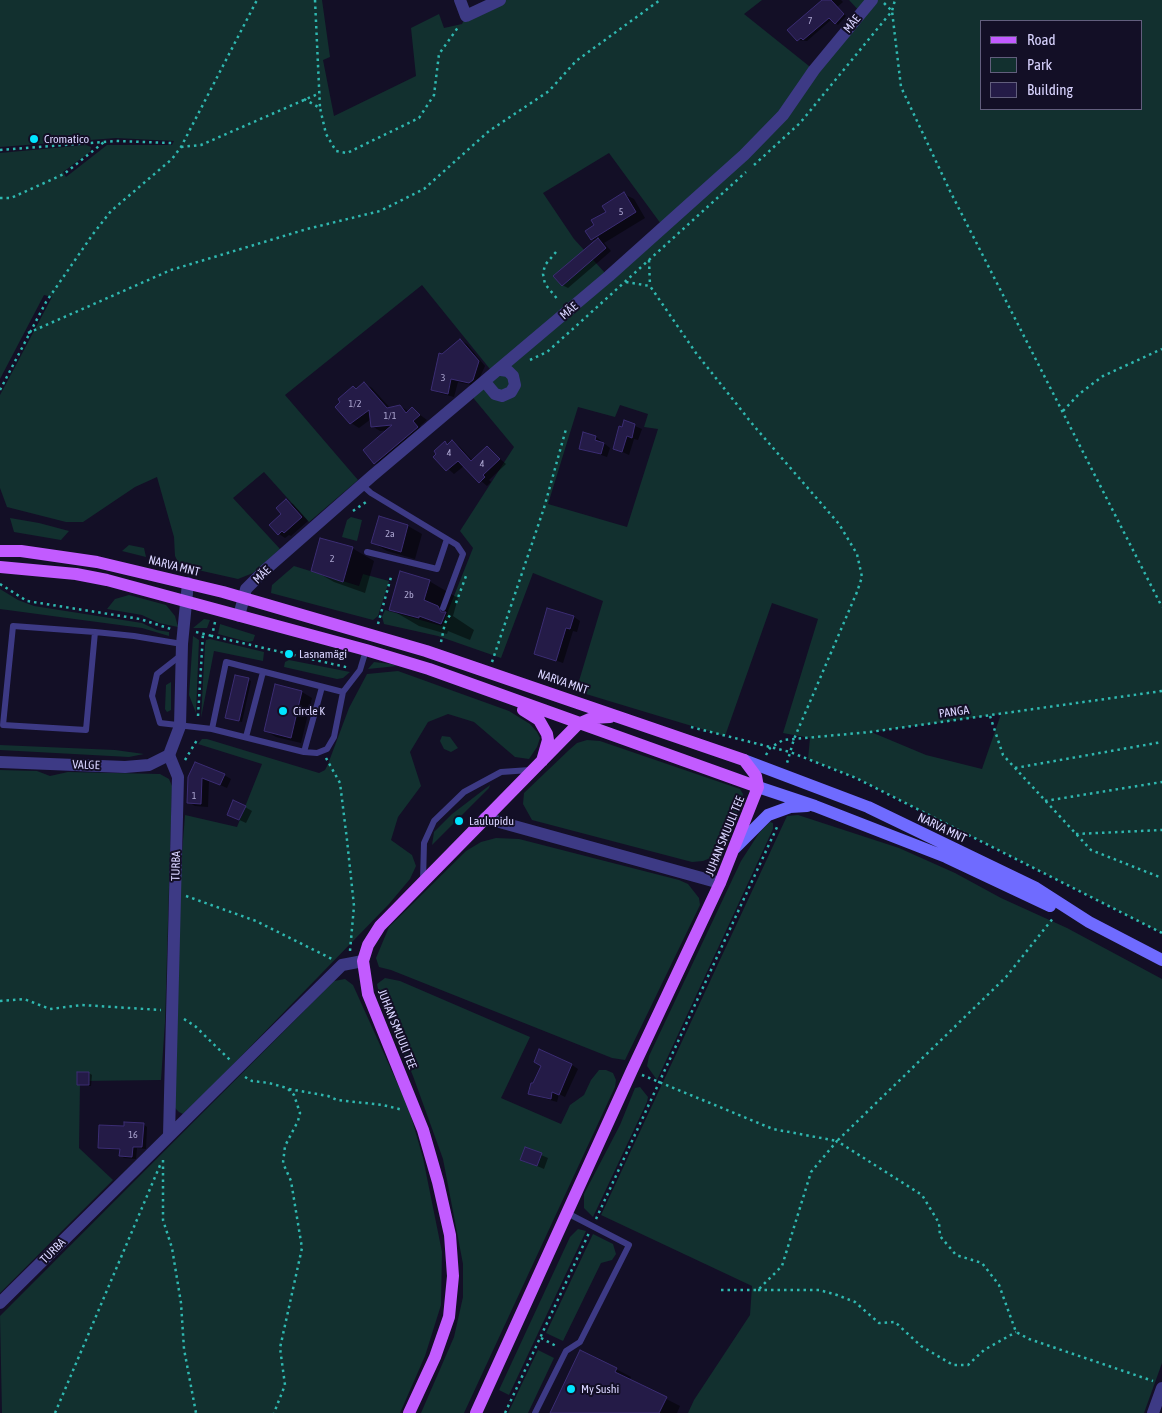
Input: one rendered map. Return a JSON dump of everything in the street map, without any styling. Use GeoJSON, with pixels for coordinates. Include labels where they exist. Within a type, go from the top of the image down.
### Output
{"type":"FeatureCollection","features":[{"type":"Feature","properties":{"kind":"main road","name":"NARVA MNT"},"geometry":{"type":"LineString","coordinates":[[0,551],[97,562],[244,598],[489,670],[760,765],[868,807],[921,832],[1036,888],[1089,922],[1162,960]]}},
{"type":"Feature","properties":{"kind":"main road","name":"NARVA MNT"},"geometry":{"type":"LineString","coordinates":[[0,567],[76,574],[366,650],[429,669],[758,788],[815,806],[946,857],[1089,922]]}},
{"type":"Feature","properties":{"kind":"main road"},"geometry":{"type":"LineString","coordinates":[[493,693],[531,714],[544,728],[548,740],[537,767]]}},
{"type":"Feature","properties":{"kind":"main road"},"geometry":{"type":"LineString","coordinates":[[363,961],[368,945],[380,926],[578,724],[604,716],[623,718]]}},
{"type":"Feature","properties":{"kind":"main road","name":"JUHAN SMUULI TEE"},"geometry":{"type":"LineString","coordinates":[[476,1413],[735,848],[758,788],[756,776],[744,760]]}},
{"type":"Feature","properties":{"kind":"main road"},"geometry":{"type":"LineString","coordinates":[[735,848],[768,815],[790,807],[815,806]]}},
{"type":"Feature","properties":{"kind":"main road","name":"JUHAN SMUULI TEE"},"geometry":{"type":"LineString","coordinates":[[363,961],[368,994],[416,1112],[438,1182],[450,1235],[453,1276],[449,1317],[435,1357],[409,1413]]}},
{"type":"Feature","properties":{"kind":"street"},"geometry":{"type":"LineString","coordinates":[[460,0],[466,16],[500,0]]}},
{"type":"Feature","properties":{"kind":"street","name":"MÄE"},"geometry":{"type":"LineString","coordinates":[[239,616],[246,589],[265,570],[362,485],[501,370],[744,155],[783,115],[814,70],[872,0]]}},
{"type":"Feature","properties":{"kind":"street"},"geometry":{"type":"LineString","coordinates":[[485,382],[494,394],[502,396],[511,392],[514,385],[513,376],[501,370]]}},
{"type":"Feature","properties":{"kind":"street"},"geometry":{"type":"LineString","coordinates":[[169,755],[180,726],[182,649],[188,583]]}},
{"type":"Feature","properties":{"kind":"street","name":"VALGE"},"geometry":{"type":"LineString","coordinates":[[0,762],[125,767],[149,765],[169,755]]}},
{"type":"Feature","properties":{"kind":"street","name":"TURBA"},"geometry":{"type":"LineString","coordinates":[[169,755],[176,774],[170,1135]]}},
{"type":"Feature","properties":{"kind":"street"},"geometry":{"type":"LineString","coordinates":[[485,818],[720,882]]}},
{"type":"Feature","properties":{"kind":"street"},"geometry":{"type":"LineString","coordinates":[[346,965],[363,961]]}},
{"type":"Feature","properties":{"kind":"street","name":"TURBA"},"geometry":{"type":"LineString","coordinates":[[0,1304],[238,1068],[346,965]]}},
{"type":"Feature","properties":{"kind":"street"},"geometry":{"type":"LineString","coordinates":[[1157,1407],[1162,1388]]}},
{"type":"Feature","properties":{"kind":"lane"},"geometry":{"type":"LineString","coordinates":[[362,485],[371,493],[457,545],[463,554],[443,608]]}},
{"type":"Feature","properties":{"kind":"lane"},"geometry":{"type":"LineString","coordinates":[[368,552],[437,569],[447,539]]}},
{"type":"Feature","properties":{"kind":"lane"},"geometry":{"type":"LineString","coordinates":[[95,632],[86,730],[3,725],[13,626],[95,632],[134,636],[182,649],[157,674],[152,696],[160,723],[212,729],[304,752],[323,752],[334,737],[343,692],[360,670],[366,650]]}},
{"type":"Feature","properties":{"kind":"lane"},"geometry":{"type":"LineString","coordinates":[[212,729],[226,662],[343,692]]}},
{"type":"Feature","properties":{"kind":"lane"},"geometry":{"type":"LineString","coordinates":[[246,738],[263,672]]}},
{"type":"Feature","properties":{"kind":"lane"},"geometry":{"type":"LineString","coordinates":[[304,752],[322,686]]}},
{"type":"Feature","properties":{"kind":"lane"},"geometry":{"type":"LineString","coordinates":[[422,882],[424,843],[434,820],[464,792],[501,772],[537,767]]}},
{"type":"Feature","properties":{"kind":"lane"},"geometry":{"type":"LineString","coordinates":[[535,1413],[566,1351],[580,1342],[628,1245],[567,1213]]}},
{"type":"Feature","properties":{"kind":"path"},"geometry":{"type":"LineString","coordinates":[[0,390],[28,333],[46,302],[111,211],[172,160],[181,147],[257,0]]}},
{"type":"Feature","properties":{"kind":"path"},"geometry":{"type":"LineString","coordinates":[[315,0],[320,108],[326,134],[336,151],[347,153],[419,118],[434,95],[439,54],[466,16]]}},
{"type":"Feature","properties":{"kind":"path"},"geometry":{"type":"LineString","coordinates":[[28,333],[170,270],[307,229],[380,211],[424,189],[489,131],[549,91],[576,61],[660,0]]}},
{"type":"Feature","properties":{"kind":"path"},"geometry":{"type":"LineString","coordinates":[[881,0],[892,11]]}},
{"type":"Feature","properties":{"kind":"path"},"geometry":{"type":"LineString","coordinates":[[895,0],[892,11],[901,87],[950,191],[1162,607]]}},
{"type":"Feature","properties":{"kind":"path"},"geometry":{"type":"LineString","coordinates":[[181,147],[201,145],[320,93]]}},
{"type":"Feature","properties":{"kind":"path"},"geometry":{"type":"LineString","coordinates":[[304,99],[320,108]]}},
{"type":"Feature","properties":{"kind":"path"},"geometry":{"type":"LineString","coordinates":[[0,198],[11,198],[64,174],[104,142]]}},
{"type":"Feature","properties":{"kind":"path"},"geometry":{"type":"LineString","coordinates":[[0,150],[104,142],[172,143]]}},
{"type":"Feature","properties":{"kind":"path"},"geometry":{"type":"LineString","coordinates":[[556,252],[545,265],[543,274],[545,284],[569,311]]}},
{"type":"Feature","properties":{"kind":"path"},"geometry":{"type":"LineString","coordinates":[[649,260],[650,286],[696,353],[754,426],[839,524],[857,554],[862,576],[857,592],[794,738],[787,764]]}},
{"type":"Feature","properties":{"kind":"path"},"geometry":{"type":"LineString","coordinates":[[626,282],[650,286]]}},
{"type":"Feature","properties":{"kind":"path"},"geometry":{"type":"LineString","coordinates":[[1063,411],[1079,394],[1104,376],[1162,349]]}},
{"type":"Feature","properties":{"kind":"path"},"geometry":{"type":"LineString","coordinates":[[489,670],[544,508],[566,429]]}},
{"type":"Feature","properties":{"kind":"path"},"geometry":{"type":"LineString","coordinates":[[378,626],[391,577]]}},
{"type":"Feature","properties":{"kind":"path"},"geometry":{"type":"LineString","coordinates":[[0,584],[27,601],[140,619],[162,627]]}},
{"type":"Feature","properties":{"kind":"path"},"geometry":{"type":"LineString","coordinates":[[218,611],[212,636],[350,668]]}},
{"type":"Feature","properties":{"kind":"path"},"geometry":{"type":"LineString","coordinates":[[198,716],[203,634]]}},
{"type":"Feature","properties":{"kind":"path","name":"PANGA"},"geometry":{"type":"LineString","coordinates":[[760,765],[770,748],[783,740],[870,732],[1162,691]]}},
{"type":"Feature","properties":{"kind":"path"},"geometry":{"type":"LineString","coordinates":[[990,716],[1003,755],[1090,850],[1162,878]]}},
{"type":"Feature","properties":{"kind":"path"},"geometry":{"type":"LineString","coordinates":[[176,774],[197,740]]}},
{"type":"Feature","properties":{"kind":"path"},"geometry":{"type":"LineString","coordinates":[[1015,768],[1162,742]]}},
{"type":"Feature","properties":{"kind":"path"},"geometry":{"type":"LineString","coordinates":[[175,892],[282,932],[346,965],[354,906],[347,840],[340,783],[323,752]]}},
{"type":"Feature","properties":{"kind":"path"},"geometry":{"type":"LineString","coordinates":[[1045,800],[1162,782]]}},
{"type":"Feature","properties":{"kind":"path"},"geometry":{"type":"LineString","coordinates":[[505,1413],[778,827]]}},
{"type":"Feature","properties":{"kind":"path"},"geometry":{"type":"LineString","coordinates":[[1076,834],[1162,830]]}},
{"type":"Feature","properties":{"kind":"path"},"geometry":{"type":"LineString","coordinates":[[758,1290],[782,1266],[811,1172],[837,1141],[1006,977],[1059,910]]}},
{"type":"Feature","properties":{"kind":"path"},"geometry":{"type":"LineString","coordinates":[[0,1001],[24,999],[50,1009],[82,1005],[172,1011],[195,1026],[252,1081],[328,1096],[337,1100],[383,1105],[416,1112]]}},
{"type":"Feature","properties":{"kind":"path"},"geometry":{"type":"LineString","coordinates":[[632,1070],[659,1083],[773,1129],[837,1141],[922,1195],[940,1223],[940,1236],[950,1249],[956,1255],[982,1263],[999,1285],[1016,1332],[1029,1339],[1162,1384]]}},
{"type":"Feature","properties":{"kind":"path"},"geometry":{"type":"LineString","coordinates":[[274,1413],[284,1385],[280,1348],[302,1248],[291,1181],[283,1163],[284,1146],[298,1121],[300,1113],[294,1095],[287,1088]]}},
{"type":"Feature","properties":{"kind":"path"},"geometry":{"type":"LineString","coordinates":[[55,1413],[163,1159],[163,1220],[172,1248],[181,1303],[184,1350],[196,1413]]}},
{"type":"Feature","properties":{"kind":"path"},"geometry":{"type":"LineString","coordinates":[[720,1290],[819,1290],[837,1295],[855,1302],[879,1323],[895,1322],[922,1346],[953,1365],[968,1365],[984,1350],[1016,1332]]}},
{"type":"Feature","properties":{"kind":"path"},"geometry":{"type":"LineString","coordinates":[[540,1338],[566,1351]]}},
{"type":"Feature","properties":{"kind":"green space"},"geometry":{"type":"Polygon","coordinates":[[[0,0],[322,0],[330,57],[323,60],[334,116],[416,76],[411,28],[439,14],[444,28],[462,24],[466,16],[500,0],[762,0],[744,14],[814,70],[861,13],[849,0],[1162,0],[1162,933],[857,778],[808,759],[810,738],[783,733],[818,619],[772,603],[725,736],[576,691],[603,601],[533,573],[501,658],[438,636],[384,624],[382,617],[385,610],[442,626],[473,548],[460,531],[514,447],[470,394],[494,374],[422,285],[285,395],[358,480],[309,522],[264,472],[233,498],[280,549],[253,573],[238,579],[180,566],[175,556],[174,537],[157,477],[135,487],[83,522],[66,522],[7,507],[0,488],[0,395],[52,297],[44,295],[0,379],[0,153],[86,145],[91,147],[90,152],[63,172],[66,177],[107,145],[172,145],[174,141],[116,138],[0,147],[0,0]],[[609,153],[543,193],[574,239],[606,274],[661,224],[609,153]],[[620,405],[615,417],[578,407],[548,504],[627,527],[658,429],[644,427],[648,414],[620,405]],[[1001,714],[871,732],[926,755],[982,769],[1001,714]]]}},
{"type":"Feature","properties":{"kind":"green space"},"geometry":{"type":"Polygon","coordinates":[[[351,517],[362,520],[357,541],[342,537],[347,520],[351,517]]]}},
{"type":"Feature","properties":{"kind":"green space"},"geometry":{"type":"Polygon","coordinates":[[[10,518],[69,531],[61,540],[14,532],[10,518]]]}},
{"type":"Feature","properties":{"kind":"green space"},"geometry":{"type":"Polygon","coordinates":[[[129,545],[144,548],[146,557],[122,551],[129,545]]]}},
{"type":"Feature","properties":{"kind":"green space"},"geometry":{"type":"Polygon","coordinates":[[[294,566],[359,586],[363,574],[389,581],[378,616],[373,620],[271,593],[272,585],[294,566]]]}},
{"type":"Feature","properties":{"kind":"green space"},"geometry":{"type":"Polygon","coordinates":[[[0,589],[18,600],[34,606],[142,623],[157,630],[169,632],[169,636],[142,628],[0,609],[0,589]]]}},
{"type":"Feature","properties":{"kind":"green space"},"geometry":{"type":"Polygon","coordinates":[[[129,595],[166,605],[175,616],[178,627],[159,623],[142,615],[107,609],[115,599],[129,595]]]}},
{"type":"Feature","properties":{"kind":"green space"},"geometry":{"type":"Polygon","coordinates":[[[204,619],[210,620],[207,628],[193,628],[204,619]]]}},
{"type":"Feature","properties":{"kind":"green space"},"geometry":{"type":"Polygon","coordinates":[[[220,624],[255,635],[253,641],[248,642],[218,634],[220,624]]]}},
{"type":"Feature","properties":{"kind":"green space"},"geometry":{"type":"Polygon","coordinates":[[[193,636],[199,640],[196,713],[189,695],[193,636]]]}},
{"type":"Feature","properties":{"kind":"green space"},"geometry":{"type":"Polygon","coordinates":[[[210,639],[264,652],[263,661],[214,651],[201,718],[205,645],[206,640],[210,639]]]}},
{"type":"Feature","properties":{"kind":"green space"},"geometry":{"type":"Polygon","coordinates":[[[289,660],[350,672],[343,678],[337,679],[284,667],[285,662],[289,660]]]}},
{"type":"Feature","properties":{"kind":"green space"},"geometry":{"type":"Polygon","coordinates":[[[374,662],[391,664],[397,666],[368,669],[374,662]]]}},
{"type":"Feature","properties":{"kind":"green space"},"geometry":{"type":"Polygon","coordinates":[[[398,671],[509,711],[530,724],[537,732],[540,738],[537,747],[529,759],[515,757],[474,722],[448,714],[428,722],[410,752],[421,786],[398,817],[391,840],[412,855],[416,866],[410,879],[389,904],[183,1114],[174,1107],[180,879],[185,815],[237,827],[262,764],[198,744],[202,739],[207,739],[319,773],[325,770],[328,764],[349,708],[367,674],[398,671]]]}},
{"type":"Feature","properties":{"kind":"green space"},"geometry":{"type":"Polygon","coordinates":[[[171,682],[171,710],[167,712],[165,709],[166,685],[171,682]]]}},
{"type":"Feature","properties":{"kind":"green space"},"geometry":{"type":"Polygon","coordinates":[[[442,736],[450,737],[458,748],[451,752],[444,749],[440,741],[442,736]]]}},
{"type":"Feature","properties":{"kind":"green space"},"geometry":{"type":"Polygon","coordinates":[[[587,740],[600,741],[740,789],[743,794],[741,804],[720,854],[703,861],[692,862],[532,820],[523,804],[524,793],[577,743],[587,740]]]}},
{"type":"Feature","properties":{"kind":"green space"},"geometry":{"type":"Polygon","coordinates":[[[0,745],[115,750],[144,754],[129,757],[0,750],[0,745]]]}},
{"type":"Feature","properties":{"kind":"green space"},"geometry":{"type":"Polygon","coordinates":[[[0,770],[37,771],[50,776],[68,772],[160,774],[169,779],[172,786],[165,1022],[161,1080],[80,1081],[79,1148],[113,1180],[0,1293],[0,770]]]}},
{"type":"Feature","properties":{"kind":"green space"},"geometry":{"type":"Polygon","coordinates":[[[490,785],[432,845],[434,832],[452,814],[490,785]]]}},
{"type":"Feature","properties":{"kind":"green space"},"geometry":{"type":"Polygon","coordinates":[[[798,815],[899,848],[955,873],[1001,898],[1067,928],[1162,979],[1162,1363],[1144,1413],[688,1413],[694,1400],[750,1315],[752,1286],[601,1215],[787,816],[798,815]]]}},
{"type":"Feature","properties":{"kind":"green space"},"geometry":{"type":"Polygon","coordinates":[[[770,822],[773,823],[773,829],[657,1080],[647,1066],[649,1056],[741,861],[759,833],[770,822]]]}},
{"type":"Feature","properties":{"kind":"green space"},"geometry":{"type":"Polygon","coordinates":[[[496,838],[519,839],[679,880],[688,884],[699,898],[700,905],[625,1060],[612,1058],[391,970],[379,967],[376,958],[389,927],[466,851],[481,842],[496,838]]]}},
{"type":"Feature","properties":{"kind":"green space"},"geometry":{"type":"Polygon","coordinates":[[[385,978],[400,981],[530,1037],[501,1098],[561,1124],[570,1105],[584,1095],[591,1080],[599,1070],[613,1073],[616,1080],[615,1087],[464,1413],[421,1413],[454,1337],[463,1297],[463,1264],[443,1159],[413,1076],[379,994],[377,984],[385,978]],[[525,1147],[520,1160],[537,1166],[542,1154],[525,1147]]]}},
{"type":"Feature","properties":{"kind":"green space"},"geometry":{"type":"Polygon","coordinates":[[[345,979],[353,985],[409,1109],[423,1158],[442,1252],[441,1305],[425,1356],[400,1413],[2,1413],[0,1316],[334,981],[345,979]]]}},
{"type":"Feature","properties":{"kind":"green space"},"geometry":{"type":"Polygon","coordinates":[[[640,1087],[648,1097],[647,1102],[593,1217],[584,1208],[584,1194],[620,1125],[635,1088],[640,1087]]]}},
{"type":"Feature","properties":{"kind":"green space"},"geometry":{"type":"Polygon","coordinates":[[[578,1229],[586,1231],[509,1395],[499,1390],[570,1237],[578,1229]]]}},
{"type":"Feature","properties":{"kind":"green space"},"geometry":{"type":"Polygon","coordinates":[[[593,1234],[613,1244],[616,1254],[612,1260],[601,1263],[563,1341],[546,1333],[593,1234]]]}},
{"type":"Feature","properties":{"kind":"green space"},"geometry":{"type":"Polygon","coordinates":[[[538,1350],[554,1358],[528,1413],[508,1413],[538,1350]]]}},
{"type":"Feature","properties":{"kind":"building"},"geometry":{"type":"Polygon","coordinates":[[[822,0],[831,0],[844,14],[835,24],[829,18],[803,40],[801,38],[797,41],[787,30],[822,0]]]}},
{"type":"Feature","properties":{"kind":"building"},"geometry":{"type":"Polygon","coordinates":[[[624,192],[636,212],[591,240],[585,231],[594,225],[591,220],[606,212],[602,206],[624,192]]]}},
{"type":"Feature","properties":{"kind":"building"},"geometry":{"type":"Polygon","coordinates":[[[598,238],[606,248],[562,286],[553,276],[598,238]]]}},
{"type":"Feature","properties":{"kind":"building"},"geometry":{"type":"Polygon","coordinates":[[[460,339],[479,361],[473,380],[469,383],[451,379],[448,394],[431,390],[439,353],[442,354],[460,339]]]}},
{"type":"Feature","properties":{"kind":"building"},"geometry":{"type":"Polygon","coordinates":[[[364,382],[387,408],[400,405],[406,413],[412,407],[420,415],[413,421],[418,427],[374,464],[363,450],[392,425],[371,427],[369,410],[350,424],[335,407],[340,402],[338,399],[353,386],[356,389],[364,382]]]}},
{"type":"Feature","properties":{"kind":"building"},"geometry":{"type":"Polygon","coordinates":[[[624,420],[635,424],[632,438],[627,436],[622,452],[613,449],[619,426],[622,427],[624,420]]]}},
{"type":"Feature","properties":{"kind":"building"},"geometry":{"type":"Polygon","coordinates":[[[583,432],[596,436],[595,440],[604,443],[601,454],[579,449],[583,432]]]}},
{"type":"Feature","properties":{"kind":"building"},"geometry":{"type":"Polygon","coordinates":[[[452,440],[471,461],[487,446],[500,459],[483,475],[485,477],[479,483],[458,461],[446,471],[433,457],[436,454],[434,451],[445,441],[447,445],[452,440]]]}},
{"type":"Feature","properties":{"kind":"building"},"geometry":{"type":"Polygon","coordinates":[[[286,499],[302,517],[284,533],[282,531],[278,535],[269,525],[281,514],[276,508],[286,499]]]}},
{"type":"Feature","properties":{"kind":"building"},"geometry":{"type":"Polygon","coordinates":[[[379,516],[408,525],[401,552],[371,543],[379,516]]]}},
{"type":"Feature","properties":{"kind":"building"},"geometry":{"type":"Polygon","coordinates":[[[320,538],[353,547],[343,582],[311,571],[320,538]]]}},
{"type":"Feature","properties":{"kind":"building"},"geometry":{"type":"Polygon","coordinates":[[[400,571],[430,580],[424,600],[438,606],[441,612],[446,612],[441,624],[419,616],[419,618],[389,610],[400,571]]]}},
{"type":"Feature","properties":{"kind":"building"},"geometry":{"type":"Polygon","coordinates":[[[547,608],[574,616],[570,629],[566,628],[556,661],[534,654],[547,608]]]}},
{"type":"Feature","properties":{"kind":"building"},"geometry":{"type":"Polygon","coordinates":[[[235,675],[249,678],[239,721],[225,718],[235,675]]]}},
{"type":"Feature","properties":{"kind":"building","name":"Circle K"},"geometry":{"type":"Polygon","coordinates":[[[275,684],[302,691],[291,738],[264,731],[275,684]]]}},
{"type":"Feature","properties":{"kind":"building"},"geometry":{"type":"Polygon","coordinates":[[[195,762],[225,774],[220,785],[202,778],[201,804],[187,803],[188,777],[195,762]]]}},
{"type":"Feature","properties":{"kind":"building"},"geometry":{"type":"Polygon","coordinates":[[[233,800],[246,806],[239,820],[227,815],[233,800]]]}},
{"type":"Feature","properties":{"kind":"building"},"geometry":{"type":"Polygon","coordinates":[[[539,1049],[572,1064],[559,1095],[552,1092],[551,1099],[528,1094],[531,1083],[533,1083],[541,1066],[534,1062],[539,1049]]]}},
{"type":"Feature","properties":{"kind":"building"},"geometry":{"type":"Polygon","coordinates":[[[77,1072],[89,1072],[89,1085],[77,1085],[77,1072]]]}},
{"type":"Feature","properties":{"kind":"building"},"geometry":{"type":"Polygon","coordinates":[[[124,1122],[144,1123],[142,1147],[133,1147],[132,1157],[119,1156],[120,1149],[98,1148],[99,1125],[124,1126],[124,1122]]]}},
{"type":"Feature","properties":{"kind":"building"},"geometry":{"type":"Polygon","coordinates":[[[525,1147],[542,1153],[537,1166],[520,1160],[525,1147]]]}},
{"type":"Feature","properties":{"kind":"building"},"geometry":{"type":"Polygon","coordinates":[[[580,1350],[617,1368],[615,1372],[667,1397],[659,1413],[550,1413],[580,1350]]]}},
{"type":"Feature","properties":{"kind":"place","name":"Cromatico"},"geometry":{"type":"Point","coordinates":[34,139]}},
{"type":"Feature","properties":{"kind":"place","name":"Lasnamägi"},"geometry":{"type":"Point","coordinates":[289,654]}},
{"type":"Feature","properties":{"kind":"place","name":"Circle K"},"geometry":{"type":"Point","coordinates":[283,711]}},
{"type":"Feature","properties":{"kind":"place","name":"Laulupidu"},"geometry":{"type":"Point","coordinates":[459,821]}},
{"type":"Feature","properties":{"kind":"place","name":"My Sushi"},"geometry":{"type":"Point","coordinates":[571,1389]}}]}
